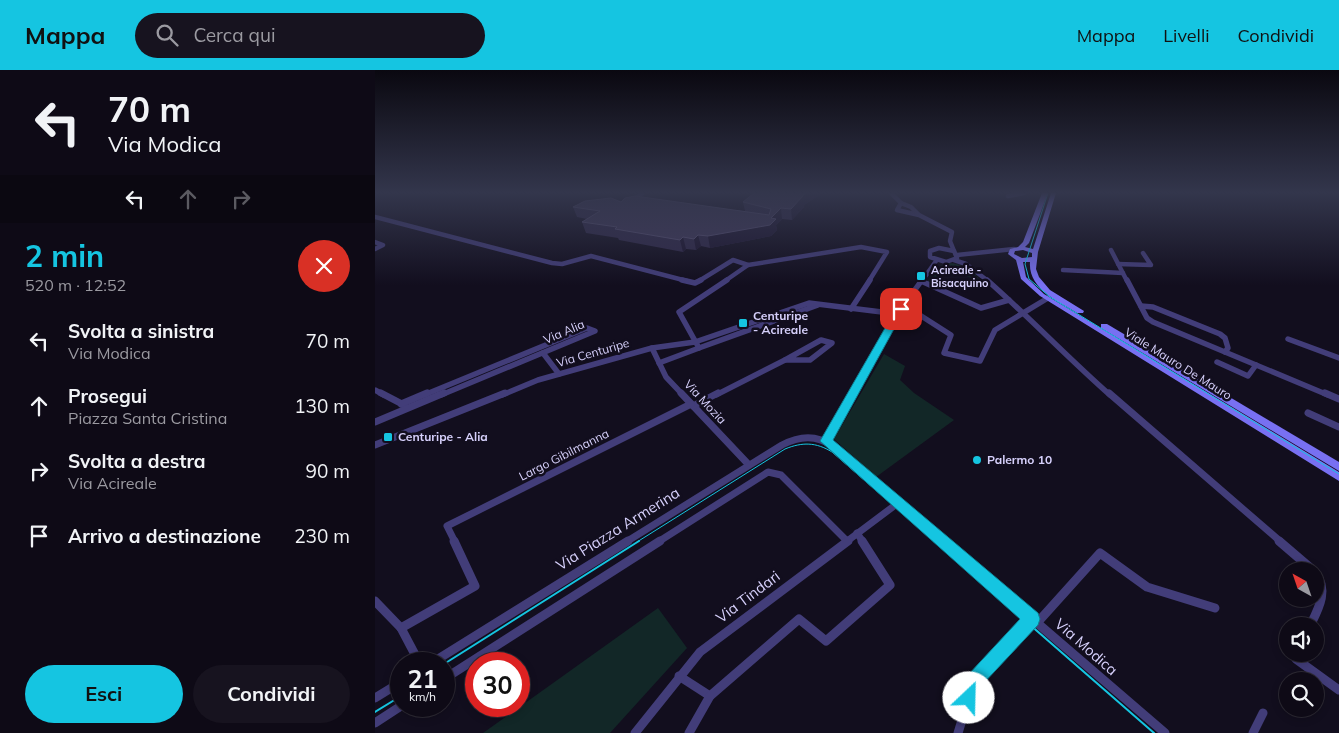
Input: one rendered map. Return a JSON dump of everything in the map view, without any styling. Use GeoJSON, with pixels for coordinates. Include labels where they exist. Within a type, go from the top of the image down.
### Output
{"type":"FeatureCollection","features":[{"type":"Feature","properties":{"kind":"street"},"geometry":{"type":"LineString","coordinates":[[402,224],[552,263],[562,264],[591,256],[695,283],[733,260],[748,265]]}},
{"type":"Feature","properties":{"kind":"street"},"geometry":{"type":"LineString","coordinates":[[936,224],[952,232],[950,241],[956,256]]}},
{"type":"Feature","properties":{"kind":"street"},"geometry":{"type":"LineString","coordinates":[[1015,251],[1026,243],[1033,224]]}},
{"type":"Feature","properties":{"kind":"street"},"geometry":{"type":"LineString","coordinates":[[1034,256],[1044,224]]}},
{"type":"Feature","properties":{"kind":"street"},"geometry":{"type":"LineString","coordinates":[[936,249],[950,241]]}},
{"type":"Feature","properties":{"kind":"street"},"geometry":{"type":"LineString","coordinates":[[375,242],[383,245],[375,250]]}},
{"type":"Feature","properties":{"kind":"street"},"geometry":{"type":"LineString","coordinates":[[659,363],[697,345],[679,312],[748,265],[861,247],[887,252],[851,308],[915,312],[951,335],[944,353],[980,361],[995,330],[1048,298]]}},
{"type":"Feature","properties":{"kind":"street"},"geometry":{"type":"LineString","coordinates":[[1034,256],[1015,251],[956,256],[946,262],[937,261],[929,255],[930,251],[943,248],[956,256],[972,267],[1024,313],[1074,363],[1303,562]]}},
{"type":"Feature","properties":{"kind":"street"},"geometry":{"type":"LineString","coordinates":[[1111,250],[1147,318],[1153,322],[1339,399]]}},
{"type":"Feature","properties":{"kind":"street"},"geometry":{"type":"LineString","coordinates":[[1015,251],[1019,260],[1034,256]]}},
{"type":"Feature","properties":{"kind":"street"},"geometry":{"type":"LineString","coordinates":[[1118,264],[1151,265],[1143,253]]}},
{"type":"Feature","properties":{"kind":"street","name":"Viale Mauro De Mauro"},"geometry":{"type":"LineString","coordinates":[[1034,256],[1033,275],[1052,294],[1339,467]]}},
{"type":"Feature","properties":{"kind":"street","name":"Viale Mauro De Mauro"},"geometry":{"type":"LineString","coordinates":[[1019,260],[1026,282],[1048,298],[1339,477]]}},
{"type":"Feature","properties":{"kind":"street"},"geometry":{"type":"LineString","coordinates":[[826,441],[899,311],[937,261]]}},
{"type":"Feature","properties":{"kind":"street"},"geometry":{"type":"LineString","coordinates":[[1063,270],[1123,273]]}},
{"type":"Feature","properties":{"kind":"street"},"geometry":{"type":"LineString","coordinates":[[921,281],[981,308],[1009,300]]}},
{"type":"Feature","properties":{"kind":"street","name":"Via Centuripe"},"geometry":{"type":"LineString","coordinates":[[375,446],[538,380],[652,348],[697,345],[818,305],[851,308]]}},
{"type":"Feature","properties":{"kind":"street"},"geometry":{"type":"LineString","coordinates":[[1141,306],[1153,307],[1220,334],[1225,338],[1228,348],[1225,352]]}},
{"type":"Feature","properties":{"kind":"street","name":"Via Alia"},"geometry":{"type":"LineString","coordinates":[[375,422],[595,331],[587,328],[401,404]]}},
{"type":"Feature","properties":{"kind":"street"},"geometry":{"type":"LineString","coordinates":[[1288,339],[1339,358]]}},
{"type":"Feature","properties":{"kind":"street","name":"Largo Gibilmanna"},"geometry":{"type":"LineString","coordinates":[[401,628],[475,586],[447,526],[785,360],[821,340],[832,343],[810,360],[785,360]]}},
{"type":"Feature","properties":{"kind":"street","name":"Via Mozia"},"geometry":{"type":"LineString","coordinates":[[652,348],[665,377],[749,465]]}},
{"type":"Feature","properties":{"kind":"street"},"geometry":{"type":"LineString","coordinates":[[543,353],[559,374]]}},
{"type":"Feature","properties":{"kind":"street"},"geometry":{"type":"LineString","coordinates":[[1217,362],[1248,376],[1256,365]]}},
{"type":"Feature","properties":{"kind":"street"},"geometry":{"type":"LineString","coordinates":[[375,390],[410,408]]}},
{"type":"Feature","properties":{"kind":"street"},"geometry":{"type":"LineString","coordinates":[[1308,413],[1339,427]]}},
{"type":"Feature","properties":{"kind":"street","name":"Via Piazza Armerina"},"geometry":{"type":"LineString","coordinates":[[449,652],[791,440],[806,437],[826,441]]}},
{"type":"Feature","properties":{"kind":"street","name":"Via Modica"},"geometry":{"type":"LineString","coordinates":[[826,441],[1165,733]]}},
{"type":"Feature","properties":{"kind":"street"},"geometry":{"type":"LineString","coordinates":[[455,672],[760,475],[768,472],[775,472],[786,480],[847,540]]}},
{"type":"Feature","properties":{"kind":"street","name":"Via Tindari"},"geometry":{"type":"LineString","coordinates":[[635,733],[700,652],[898,503]]}},
{"type":"Feature","properties":{"kind":"street"},"geometry":{"type":"LineString","coordinates":[[689,733],[710,696],[799,619],[825,641],[890,585],[857,533]]}},
{"type":"Feature","properties":{"kind":"street"},"geometry":{"type":"LineString","coordinates":[[958,733],[974,681],[1100,553],[1147,587],[1215,608]]}},
{"type":"Feature","properties":{"kind":"street"},"geometry":{"type":"LineString","coordinates":[[375,601],[401,628],[414,652]]}},
{"type":"Feature","properties":{"kind":"street"},"geometry":{"type":"LineString","coordinates":[[1299,662],[1339,690]]}},
{"type":"Feature","properties":{"kind":"street"},"geometry":{"type":"LineString","coordinates":[[679,676],[710,696]]}},
{"type":"Feature","properties":{"kind":"street"},"geometry":{"type":"LineString","coordinates":[[375,698],[390,689]]}},
{"type":"Feature","properties":{"kind":"street"},"geometry":{"type":"LineString","coordinates":[[375,723],[390,713]]}},
{"type":"Feature","properties":{"kind":"street"},"geometry":{"type":"LineString","coordinates":[[1253,733],[1263,713]]}},
{"type":"Feature","properties":{"kind":"green space"},"geometry":{"type":"Polygon","coordinates":[[[949,263],[967,268],[980,281],[966,276],[949,276],[942,273],[935,283],[927,283],[938,267],[949,263]]]}},
{"type":"Feature","properties":{"kind":"green space"},"geometry":{"type":"Polygon","coordinates":[[[884,354],[905,366],[900,380],[914,393],[954,420],[876,477],[834,439],[884,354]]]}},
{"type":"Feature","properties":{"kind":"green space"},"geometry":{"type":"Polygon","coordinates":[[[658,608],[687,648],[610,733],[483,733],[505,717],[530,717],[530,699],[658,608]]]}},
{"type":"Feature","properties":{"kind":"building"},"geometry":{"type":"Polygon","coordinates":[[[596,224],[771,224],[708,236],[698,235],[694,239],[683,237],[680,240],[615,229],[617,227],[596,224]]]}},
{"type":"Feature","properties":{"kind":"tram line"},"geometry":{"type":"LineString","coordinates":[[1038,224],[1025,264],[1029,279],[1050,297],[1339,474]]}},
{"type":"Feature","properties":{"kind":"tram line"},"geometry":{"type":"LineString","coordinates":[[637,542],[785,449],[803,444],[820,446],[832,452],[935,542]]}},
{"type":"Feature","properties":{"kind":"tram line"},"geometry":{"type":"LineString","coordinates":[[455,657],[639,541]]}},
{"type":"Feature","properties":{"kind":"tram line"},"geometry":{"type":"LineString","coordinates":[[934,541],[1154,733]]}},
{"type":"Feature","properties":{"kind":"tram line"},"geometry":{"type":"LineString","coordinates":[[375,712],[390,703]]}},
{"type":"Feature","properties":{"kind":"place","name":"Acireale - Bisacquino"},"geometry":{"type":"Point","coordinates":[921,276]}},
{"type":"Feature","properties":{"kind":"place","name":"Centuripe - Acireale"},"geometry":{"type":"Point","coordinates":[743,323]}},
{"type":"Feature","properties":{"kind":"place","name":"Centuripe - Alia"},"geometry":{"type":"Point","coordinates":[388,437]}},
{"type":"Feature","properties":{"kind":"place","name":"Palermo 10"},"geometry":{"type":"Point","coordinates":[977,460]}},
{"type":"Feature","properties":{"kind":"route"},"geometry":{"type":"LineString","coordinates":[[901,309],[826,441],[1032,619],[974,681],[969,698]]}}]}
